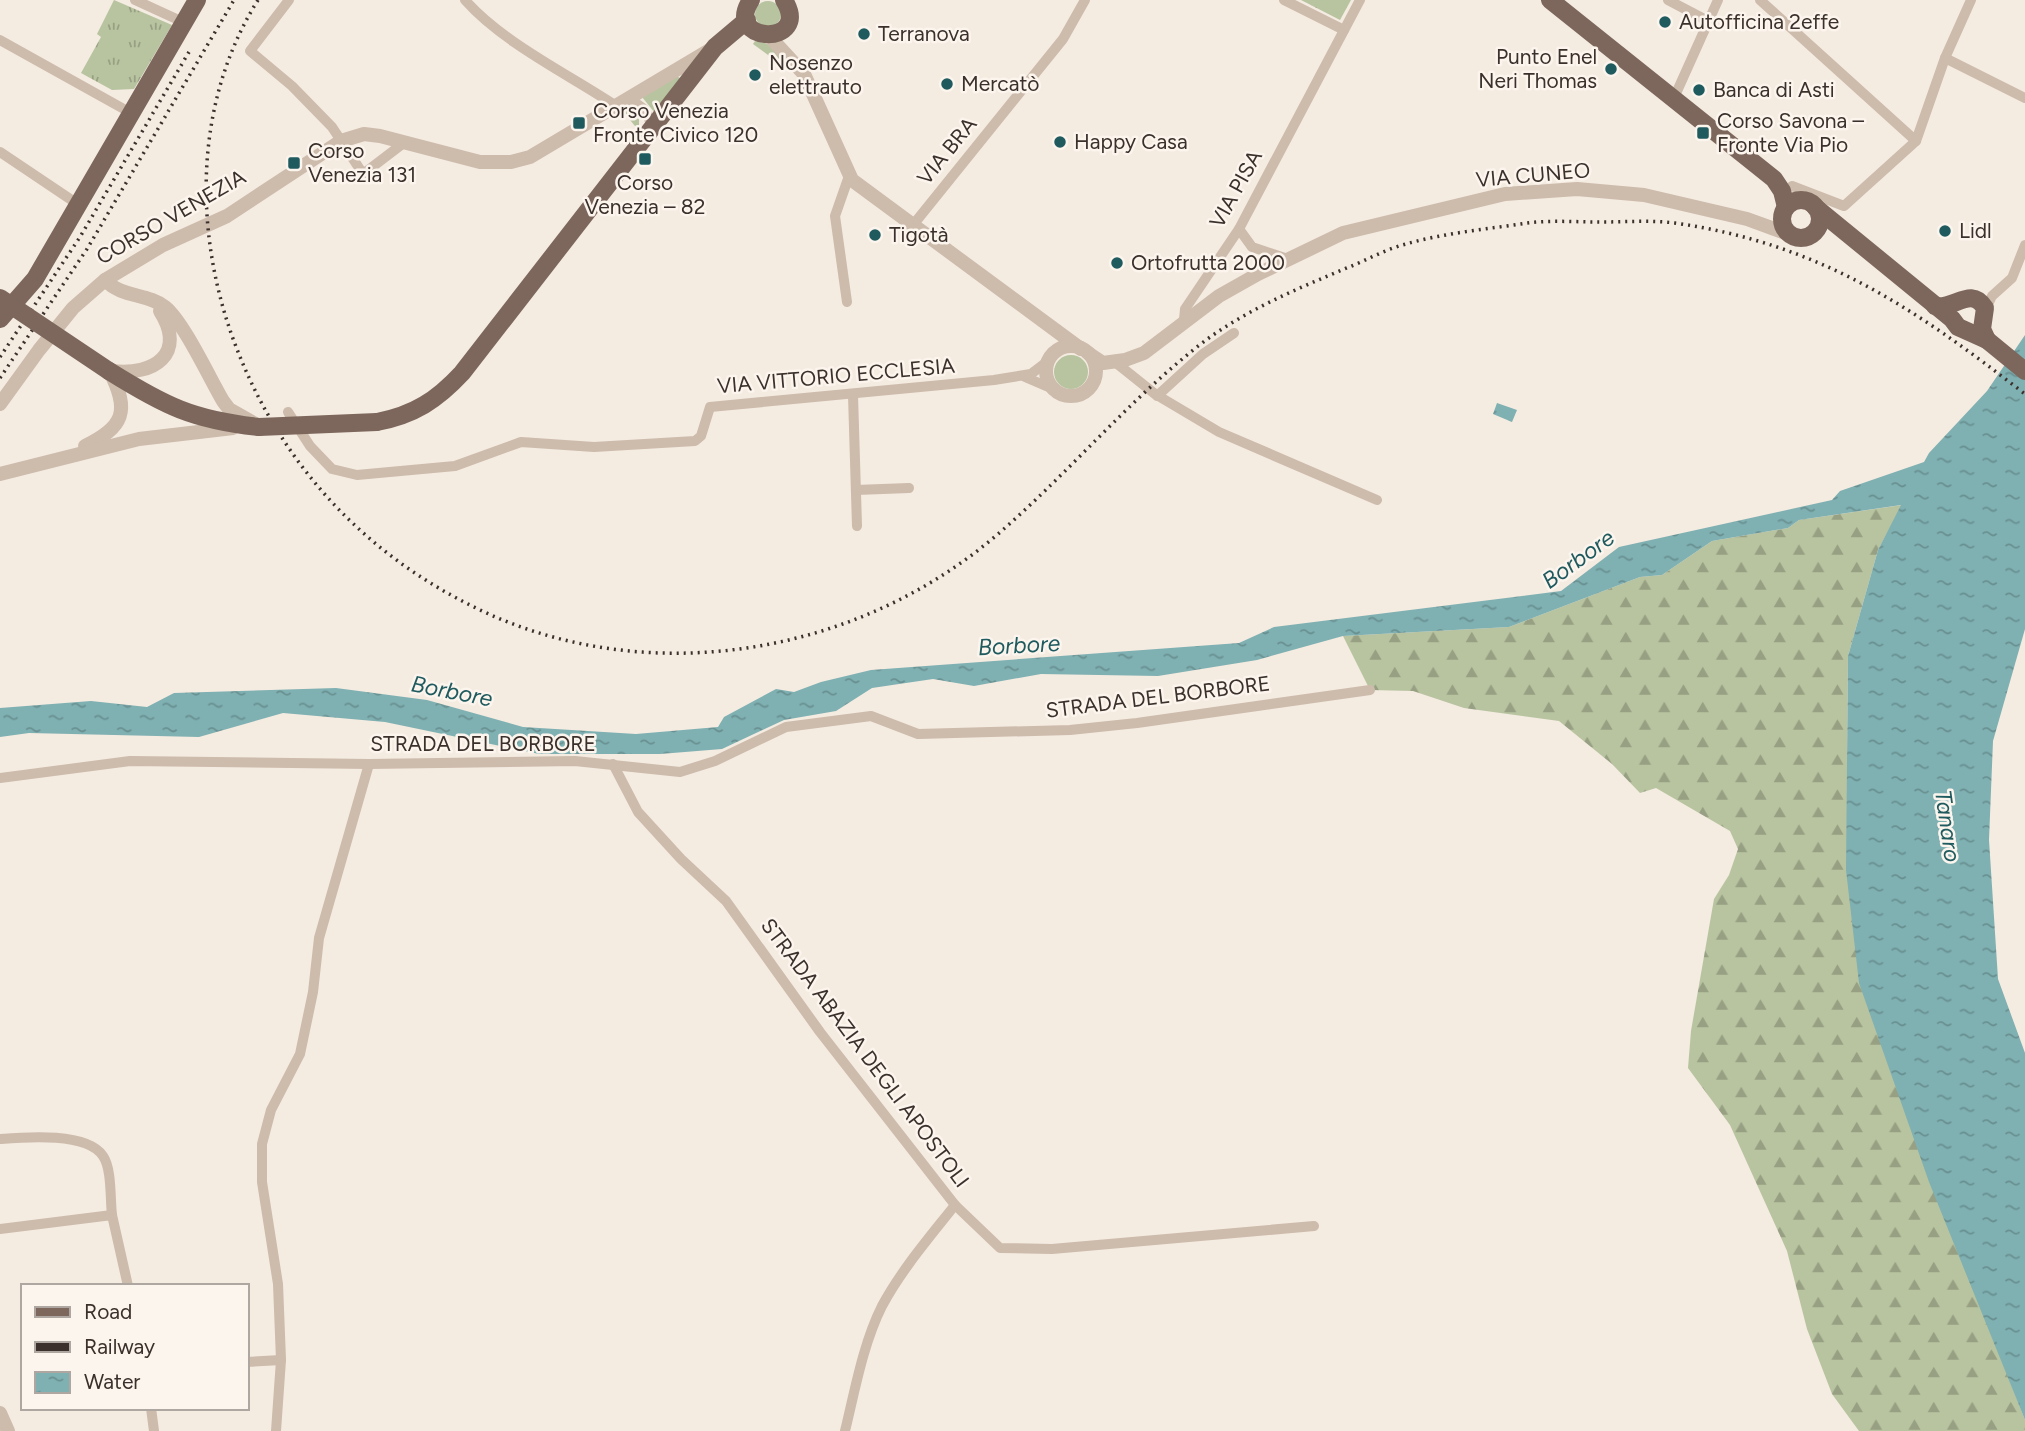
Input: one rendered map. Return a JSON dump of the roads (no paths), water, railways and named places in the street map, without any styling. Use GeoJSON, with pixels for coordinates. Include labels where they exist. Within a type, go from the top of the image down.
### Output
{"type":"FeatureCollection","features":[{"type":"Feature","properties":{"kind":"main road"},"geometry":{"type":"LineString","coordinates":[[0,320],[35,279],[197,0]]}},
{"type":"Feature","properties":{"kind":"main road"},"geometry":{"type":"LineString","coordinates":[[751,0],[747,20],[755,32],[769,36],[786,26],[789,14],[784,0]]}},
{"type":"Feature","properties":{"kind":"main road"},"geometry":{"type":"LineString","coordinates":[[1549,0],[1774,178],[1792,186],[1861,247],[1936,306],[1954,311]]}},
{"type":"Feature","properties":{"kind":"main road","name":"CORSO VENEZIA"},"geometry":{"type":"LineString","coordinates":[[0,298],[153,399],[186,414],[218,422],[259,427],[377,422],[403,417],[421,409],[443,393],[462,373],[715,47],[747,20]]}},
{"type":"Feature","properties":{"kind":"main road"},"geometry":{"type":"LineString","coordinates":[[1774,178],[1782,191],[1783,226],[1800,235],[1828,233],[1861,247]]}},
{"type":"Feature","properties":{"kind":"main road"},"geometry":{"type":"LineString","coordinates":[[1784,210],[1796,201],[1811,204]]}},
{"type":"Feature","properties":{"kind":"main road"},"geometry":{"type":"LineString","coordinates":[[1800,235],[1819,223],[1811,204]]}},
{"type":"Feature","properties":{"kind":"main road"},"geometry":{"type":"LineString","coordinates":[[1954,311],[1966,297],[1985,308]]}},
{"type":"Feature","properties":{"kind":"main road"},"geometry":{"type":"LineString","coordinates":[[1967,331],[1978,329],[1985,308]]}},
{"type":"Feature","properties":{"kind":"main road"},"geometry":{"type":"LineString","coordinates":[[1985,308],[1987,340]]}},
{"type":"Feature","properties":{"kind":"main road"},"geometry":{"type":"LineString","coordinates":[[1954,311],[1958,327],[1987,340],[2025,370]]}},
{"type":"Feature","properties":{"kind":"street"},"geometry":{"type":"LineString","coordinates":[[135,0],[183,22]]}},
{"type":"Feature","properties":{"kind":"street"},"geometry":{"type":"LineString","coordinates":[[289,0],[250,51],[292,86],[341,141],[363,174],[405,142]]}},
{"type":"Feature","properties":{"kind":"street"},"geometry":{"type":"LineString","coordinates":[[465,0],[477,13],[504,33],[616,106]]}},
{"type":"Feature","properties":{"kind":"street","name":"VIA BRA"},"geometry":{"type":"LineString","coordinates":[[913,225],[1063,39],[1085,0]]}},
{"type":"Feature","properties":{"kind":"street"},"geometry":{"type":"LineString","coordinates":[[1284,0],[1344,30]]}},
{"type":"Feature","properties":{"kind":"street","name":"VIA PISA"},"geometry":{"type":"LineString","coordinates":[[1091,385],[1103,369],[1115,362],[1144,353],[1184,320],[1185,309],[1240,229],[1360,0]]}},
{"type":"Feature","properties":{"kind":"street"},"geometry":{"type":"LineString","coordinates":[[1668,0],[1708,21]]}},
{"type":"Feature","properties":{"kind":"street"},"geometry":{"type":"LineString","coordinates":[[1674,98],[1718,0]]}},
{"type":"Feature","properties":{"kind":"street"},"geometry":{"type":"LineString","coordinates":[[1760,0],[1916,141]]}},
{"type":"Feature","properties":{"kind":"street"},"geometry":{"type":"LineString","coordinates":[[1792,186],[1844,206],[1916,141],[1945,58],[1971,0]]}},
{"type":"Feature","properties":{"kind":"street"},"geometry":{"type":"LineString","coordinates":[[786,26],[793,58]]}},
{"type":"Feature","properties":{"kind":"street"},"geometry":{"type":"LineString","coordinates":[[769,36],[793,58],[811,86],[849,176],[913,225],[1099,362],[1115,362],[1157,396],[1219,432],[1377,500]]}},
{"type":"Feature","properties":{"kind":"street"},"geometry":{"type":"LineString","coordinates":[[0,40],[131,113]]}},
{"type":"Feature","properties":{"kind":"street","name":"CORSO VENEZIA"},"geometry":{"type":"LineString","coordinates":[[0,404],[74,308],[106,280],[163,245],[227,216],[341,141],[364,134],[480,162],[511,162],[542,151],[715,47]]}},
{"type":"Feature","properties":{"kind":"street"},"geometry":{"type":"LineString","coordinates":[[1945,58],[2025,98]]}},
{"type":"Feature","properties":{"kind":"street"},"geometry":{"type":"LineString","coordinates":[[629,98],[644,109],[653,127]]}},
{"type":"Feature","properties":{"kind":"street"},"geometry":{"type":"LineString","coordinates":[[0,152],[79,205]]}},
{"type":"Feature","properties":{"kind":"street"},"geometry":{"type":"LineString","coordinates":[[847,302],[835,216],[849,176]]}},
{"type":"Feature","properties":{"kind":"street","name":"VIA CUNEO"},"geometry":{"type":"LineString","coordinates":[[1184,320],[1258,274],[1343,233],[1505,194],[1577,189],[1612,191],[1747,219],[1800,235]]}},
{"type":"Feature","properties":{"kind":"street","name":"VIA CUNEO"},"geometry":{"type":"LineString","coordinates":[[1747,219],[1772,219],[1784,210]]}},
{"type":"Feature","properties":{"kind":"street"},"geometry":{"type":"LineString","coordinates":[[1240,229],[1252,247],[1288,259]]}},
{"type":"Feature","properties":{"kind":"street"},"geometry":{"type":"LineString","coordinates":[[1985,308],[2012,278],[2025,245]]}},
{"type":"Feature","properties":{"kind":"street"},"geometry":{"type":"LineString","coordinates":[[106,280],[118,291],[154,301],[171,313],[229,410],[259,427]]}},
{"type":"Feature","properties":{"kind":"street"},"geometry":{"type":"LineString","coordinates":[[0,290],[0,298]]}},
{"type":"Feature","properties":{"kind":"street"},"geometry":{"type":"LineString","coordinates":[[66,455],[103,437],[118,422],[123,403],[109,371],[140,373],[160,361],[170,338],[168,325],[154,301]]}},
{"type":"Feature","properties":{"kind":"street"},"geometry":{"type":"LineString","coordinates":[[1050,358],[1069,346],[1084,351],[1095,366],[1091,385],[1073,396],[1053,389],[1046,373],[1050,358],[1055,341],[1051,329]]}},
{"type":"Feature","properties":{"kind":"street"},"geometry":{"type":"LineString","coordinates":[[1157,396],[1203,354],[1234,333]]}},
{"type":"Feature","properties":{"kind":"street","name":"VIA VITTORIO ECCLESIA"},"geometry":{"type":"LineString","coordinates":[[288,412],[310,446],[332,469],[357,475],[455,466],[521,442],[594,447],[695,441],[701,436],[710,407],[853,395],[1023,376],[1037,371],[1050,358]]}},
{"type":"Feature","properties":{"kind":"street","name":"VIA VITTORIO ECCLESIA"},"geometry":{"type":"LineString","coordinates":[[1023,376],[1053,389]]}},
{"type":"Feature","properties":{"kind":"street"},"geometry":{"type":"LineString","coordinates":[[853,395],[857,526]]}},
{"type":"Feature","properties":{"kind":"street"},"geometry":{"type":"LineString","coordinates":[[2,472],[160,435],[259,427]]}},
{"type":"Feature","properties":{"kind":"street"},"geometry":{"type":"LineString","coordinates":[[856,490],[909,488]]}},
{"type":"Feature","properties":{"kind":"street","name":"STRADA DEL BORBORE"},"geometry":{"type":"LineString","coordinates":[[0,778],[130,761],[369,764],[511,761],[613,764],[649,771],[680,772],[715,761],[786,727],[871,716],[918,734],[1070,730],[1370,690]]}},
{"type":"Feature","properties":{"kind":"street"},"geometry":{"type":"LineString","coordinates":[[276,1431],[281,1360],[278,1284],[262,1182],[262,1144],[271,1110],[300,1054],[313,992],[319,938],[369,764]]}},
{"type":"Feature","properties":{"kind":"street","name":"STRADA ABAZIA DEGLI APOSTOLI"},"geometry":{"type":"LineString","coordinates":[[613,764],[638,812],[681,859],[726,901],[820,1032],[954,1205],[1000,1248],[1052,1249],[1314,1226]]}},
{"type":"Feature","properties":{"kind":"street"},"geometry":{"type":"LineString","coordinates":[[0,1139],[42,1135],[94,1147],[105,1158],[112,1215],[128,1284]]}},
{"type":"Feature","properties":{"kind":"street"},"geometry":{"type":"LineString","coordinates":[[845,1431],[864,1354],[881,1308],[906,1267],[954,1205]]}},
{"type":"Feature","properties":{"kind":"street"},"geometry":{"type":"LineString","coordinates":[[0,1228],[112,1215]]}},
{"type":"Feature","properties":{"kind":"street"},"geometry":{"type":"LineString","coordinates":[[248,1362],[281,1360]]}},
{"type":"Feature","properties":{"kind":"street"},"geometry":{"type":"LineString","coordinates":[[151,1410],[154,1431]]}},
{"type":"Feature","properties":{"kind":"street"},"geometry":{"type":"LineString","coordinates":[[0,1413],[8,1431]]}},
{"type":"Feature","properties":{"kind":"water","name":"Tanaro"},"geometry":{"type":"Polygon","coordinates":[[[2025,335],[2025,629],[1993,741],[1989,840],[1998,979],[2025,1053],[2025,1420],[1929,1182],[1859,983],[1846,870],[1848,656],[1878,550],[1901,505],[1799,520],[1788,528],[1712,541],[1662,575],[1640,577],[1509,627],[1343,636],[1257,660],[1158,676],[1041,674],[974,686],[933,679],[872,688],[836,711],[784,720],[722,749],[660,754],[539,754],[385,722],[283,713],[199,737],[29,733],[0,737],[0,708],[91,701],[147,707],[174,693],[336,688],[427,700],[523,727],[636,734],[718,727],[724,717],[776,689],[794,692],[821,682],[871,670],[1239,643],[1274,627],[1561,591],[1619,547],[1832,500],[1840,491],[1924,462],[1929,453],[1987,391],[2025,335]]]}},
{"type":"Feature","properties":{"kind":"water"},"geometry":{"type":"Polygon","coordinates":[[[1497,403],[1517,410],[1512,422],[1493,414],[1497,403]]]}},
{"type":"Feature","properties":{"kind":"railway"},"geometry":{"type":"LineString","coordinates":[[0,378],[87,249],[234,0]]}},
{"type":"Feature","properties":{"kind":"railway"},"geometry":{"type":"LineString","coordinates":[[258,0],[237,38],[222,78],[212,120],[206,205],[210,248],[231,333],[270,418],[323,492],[354,525],[427,581],[468,604],[534,631],[603,648],[673,653],[743,649],[812,634],[878,610],[941,576],[998,534],[1126,410],[1206,340],[1275,299],[1399,246],[1451,234],[1555,221],[1648,221],[1727,233],[1775,246],[1820,263],[1903,307],[2025,394]]}},
{"type":"Feature","properties":{"kind":"railway"},"geometry":{"type":"LineString","coordinates":[[0,357],[80,237],[189,52]]}},
{"type":"Feature","properties":{"kind":"place","name":"Autofficina 2effe"},"geometry":{"type":"Point","coordinates":[1665,22]}},
{"type":"Feature","properties":{"kind":"place","name":"Terranova"},"geometry":{"type":"Point","coordinates":[864,34]}},
{"type":"Feature","properties":{"kind":"place","name":"Punto Enel Neri Thomas"},"geometry":{"type":"Point","coordinates":[1611,69]}},
{"type":"Feature","properties":{"kind":"place","name":"Nosenzo elettrauto"},"geometry":{"type":"Point","coordinates":[755,75]}},
{"type":"Feature","properties":{"kind":"place","name":"Mercatò"},"geometry":{"type":"Point","coordinates":[947,84]}},
{"type":"Feature","properties":{"kind":"place","name":"Banca di Asti"},"geometry":{"type":"Point","coordinates":[1699,90]}},
{"type":"Feature","properties":{"kind":"place","name":"Corso Venezia Fronte Civico 120"},"geometry":{"type":"Point","coordinates":[579,123]}},
{"type":"Feature","properties":{"kind":"place","name":"Corso Savona – Fronte Via Pio"},"geometry":{"type":"Point","coordinates":[1703,133]}},
{"type":"Feature","properties":{"kind":"place","name":"Happy Casa"},"geometry":{"type":"Point","coordinates":[1060,142]}},
{"type":"Feature","properties":{"kind":"place","name":"Corso Venezia – 82"},"geometry":{"type":"Point","coordinates":[645,159]}},
{"type":"Feature","properties":{"kind":"place","name":"Corso Venezia 131"},"geometry":{"type":"Point","coordinates":[294,163]}},
{"type":"Feature","properties":{"kind":"place","name":"Lidl"},"geometry":{"type":"Point","coordinates":[1945,231]}},
{"type":"Feature","properties":{"kind":"place","name":"Tigotà"},"geometry":{"type":"Point","coordinates":[875,235]}},
{"type":"Feature","properties":{"kind":"place","name":"Ortofrutta 2000"},"geometry":{"type":"Point","coordinates":[1117,263]}},
{"type":"Feature","properties":{"kind":"water label","name":"Borbore"},"geometry":{"type":"Point","coordinates":[1578,559]}},
{"type":"Feature","properties":{"kind":"water label","name":"Borbore"},"geometry":{"type":"Point","coordinates":[1019,645]}},
{"type":"Feature","properties":{"kind":"water label","name":"Borbore"},"geometry":{"type":"Point","coordinates":[452,691]}}]}
